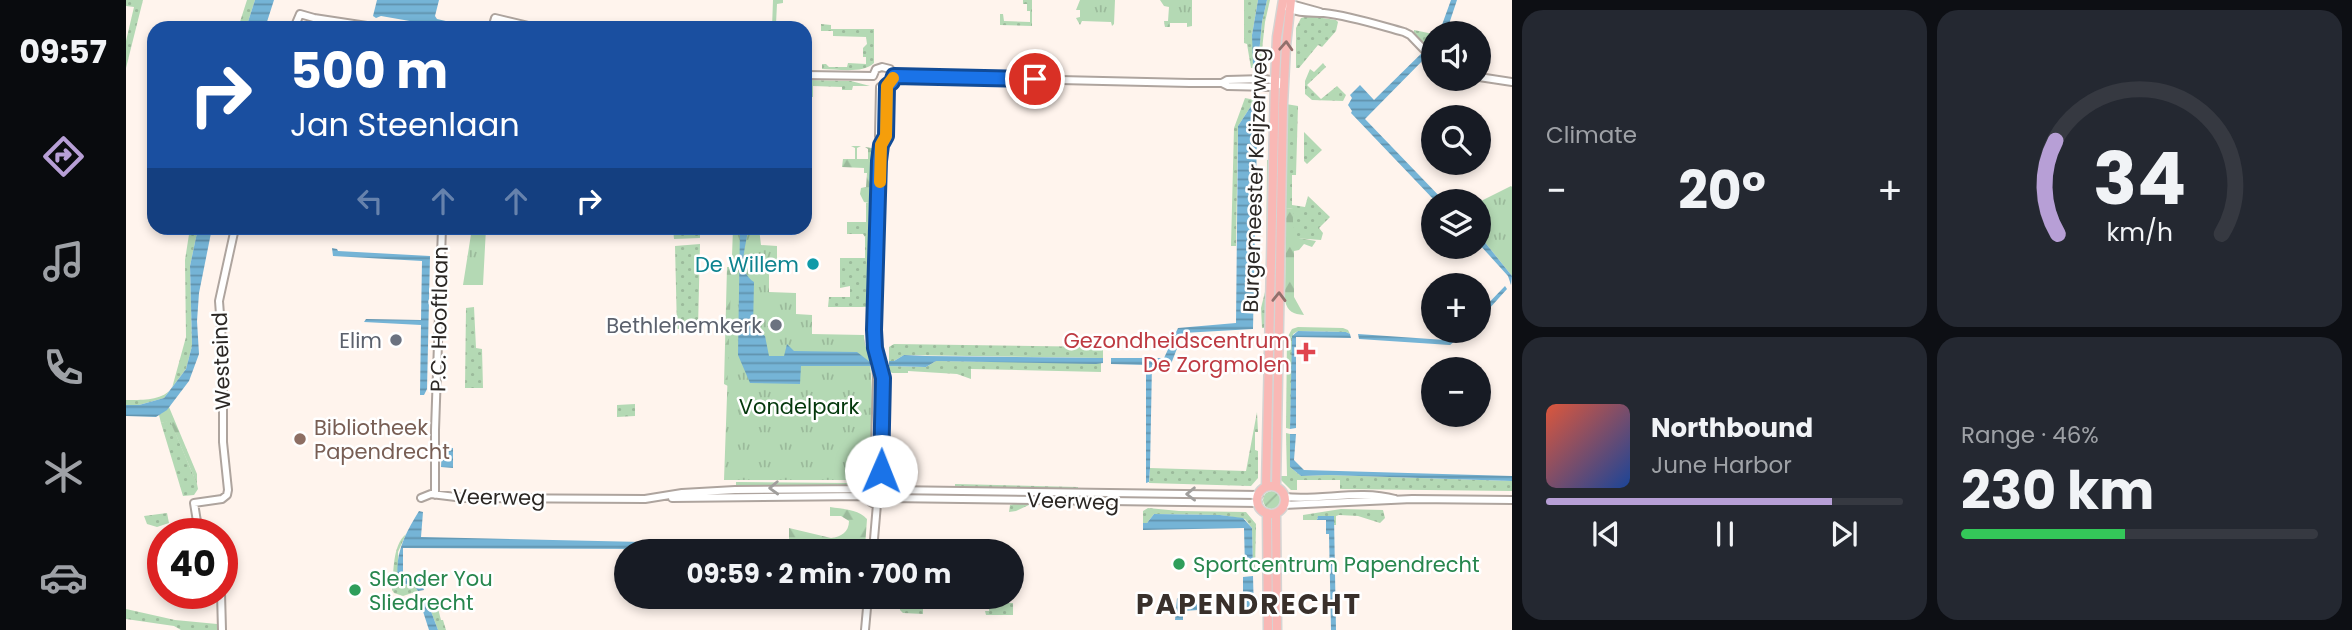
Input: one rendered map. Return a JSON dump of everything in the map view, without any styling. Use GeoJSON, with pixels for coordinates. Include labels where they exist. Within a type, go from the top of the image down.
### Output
{"type":"FeatureCollection","features":[{"type":"Feature","properties":{"kind":"main road","name":"Burgemeester Keijzerweg"},"geometry":{"type":"LineString","coordinates":[[1276,487],[1287,3]]}},
{"type":"Feature","properties":{"kind":"main road","name":"Burgemeester Keijzerweg"},"geometry":{"type":"LineString","coordinates":[[1266,487],[1274,83],[1278,30],[1287,3]]}},
{"type":"Feature","properties":{"kind":"main road"},"geometry":{"type":"LineString","coordinates":[[1268,630],[1271,513],[1284,501],[1276,487],[1266,487],[1259,499],[1271,513],[1277,630]]}},
{"type":"Feature","properties":{"kind":"street"},"geometry":{"type":"LineString","coordinates":[[1287,3],[1301,12],[1322,13],[1404,32],[1421,48]]}},
{"type":"Feature","properties":{"kind":"street"},"geometry":{"type":"LineString","coordinates":[[297,21],[300,14],[329,21]]}},
{"type":"Feature","properties":{"kind":"street"},"geometry":{"type":"LineString","coordinates":[[883,66],[890,69],[894,76],[892,82],[884,87],[875,83],[873,76],[876,69],[883,66]]}},
{"type":"Feature","properties":{"kind":"street"},"geometry":{"type":"LineString","coordinates":[[812,75],[873,76]]}},
{"type":"Feature","properties":{"kind":"street"},"geometry":{"type":"LineString","coordinates":[[894,76],[1223,83],[1236,79],[1285,83]]}},
{"type":"Feature","properties":{"kind":"street"},"geometry":{"type":"LineString","coordinates":[[1491,79],[1512,82]]}},
{"type":"Feature","properties":{"kind":"street"},"geometry":{"type":"LineString","coordinates":[[878,482],[888,494],[883,503],[877,504],[870,501],[867,493],[878,482],[883,378],[875,348],[881,145],[879,136],[884,87]]}},
{"type":"Feature","properties":{"kind":"street","name":"Westeind"},"geometry":{"type":"LineString","coordinates":[[196,518],[194,503],[222,499],[227,495],[219,301],[233,235]]}},
{"type":"Feature","properties":{"kind":"street","name":"P.C. Hooftlaan"},"geometry":{"type":"LineString","coordinates":[[435,495],[442,235]]}},
{"type":"Feature","properties":{"kind":"street","name":"Veerweg"},"geometry":{"type":"LineString","coordinates":[[421,498],[427,495],[464,498],[867,493]]}},
{"type":"Feature","properties":{"kind":"street","name":"Veerweg"},"geometry":{"type":"LineString","coordinates":[[888,494],[1259,499]]}},
{"type":"Feature","properties":{"kind":"street"},"geometry":{"type":"LineString","coordinates":[[1284,501],[1512,500]]}},
{"type":"Feature","properties":{"kind":"street"},"geometry":{"type":"LineString","coordinates":[[874,539],[877,504]]}},
{"type":"Feature","properties":{"kind":"street"},"geometry":{"type":"LineString","coordinates":[[221,609],[222,630]]}},
{"type":"Feature","properties":{"kind":"street"},"geometry":{"type":"LineString","coordinates":[[865,630],[867,609]]}},
{"type":"Feature","properties":{"kind":"green space"},"geometry":{"type":"Polygon","coordinates":[[[126,0],[143,0],[126,68],[126,41],[134,7],[126,6],[126,0]]]}},
{"type":"Feature","properties":{"kind":"green space"},"geometry":{"type":"Polygon","coordinates":[[[247,0],[255,0],[248,21],[240,21],[247,0]]]}},
{"type":"Feature","properties":{"kind":"green space"},"geometry":{"type":"Polygon","coordinates":[[[773,0],[783,0],[783,3],[777,4],[776,21],[772,21],[773,0]]]}},
{"type":"Feature","properties":{"kind":"green space"},"geometry":{"type":"Polygon","coordinates":[[[1023,0],[1032,0],[1032,26],[1000,25],[1000,14],[1003,14],[1004,21],[1030,22],[1030,11],[1027,11],[1027,4],[1023,4],[1023,0]]]}},
{"type":"Feature","properties":{"kind":"green space"},"geometry":{"type":"Polygon","coordinates":[[[1080,0],[1115,0],[1114,24],[1112,26],[1111,22],[1082,21],[1080,25],[1076,18],[1080,17],[1080,10],[1076,10],[1080,0]]]}},
{"type":"Feature","properties":{"kind":"green space"},"geometry":{"type":"Polygon","coordinates":[[[1160,0],[1192,0],[1192,26],[1187,27],[1187,23],[1170,23],[1170,27],[1165,27],[1164,21],[1168,21],[1169,7],[1164,6],[1160,0]]]}},
{"type":"Feature","properties":{"kind":"green space"},"geometry":{"type":"Polygon","coordinates":[[[1244,0],[1258,0],[1252,35],[1258,65],[1262,22],[1267,0],[1270,0],[1260,68],[1251,68],[1247,44],[1244,43],[1244,0]]]}},
{"type":"Feature","properties":{"kind":"green space"},"geometry":{"type":"Polygon","coordinates":[[[1309,16],[1336,20],[1336,31],[1322,47],[1318,45],[1299,68],[1296,68],[1296,28],[1301,18],[1309,16]]]}},
{"type":"Feature","properties":{"kind":"green space"},"geometry":{"type":"Polygon","coordinates":[[[821,24],[831,25],[831,29],[874,29],[874,63],[857,70],[822,69],[822,64],[829,67],[847,67],[848,63],[866,64],[863,48],[867,44],[866,37],[833,36],[833,31],[821,31],[821,24]]]}},
{"type":"Feature","properties":{"kind":"green space"},"geometry":{"type":"Polygon","coordinates":[[[1414,30],[1421,31],[1421,40],[1414,30]]]}},
{"type":"Feature","properties":{"kind":"green space"},"geometry":{"type":"Polygon","coordinates":[[[1323,63],[1326,67],[1307,85],[1321,99],[1337,86],[1346,95],[1343,101],[1312,100],[1305,94],[1305,81],[1310,69],[1314,72],[1323,63]]]}},
{"type":"Feature","properties":{"kind":"green space"},"geometry":{"type":"Polygon","coordinates":[[[812,80],[851,81],[870,86],[853,86],[852,90],[842,90],[842,87],[813,86],[813,97],[812,80]]]}},
{"type":"Feature","properties":{"kind":"green space"},"geometry":{"type":"Polygon","coordinates":[[[1245,98],[1255,100],[1238,126],[1236,246],[1231,246],[1234,128],[1245,98]]]}},
{"type":"Feature","properties":{"kind":"green space"},"geometry":{"type":"Polygon","coordinates":[[[1277,103],[1277,310],[1273,310],[1277,103]]]}},
{"type":"Feature","properties":{"kind":"green space"},"geometry":{"type":"Polygon","coordinates":[[[1286,104],[1298,106],[1296,175],[1292,175],[1292,205],[1305,207],[1308,196],[1330,217],[1319,228],[1323,233],[1321,240],[1293,238],[1293,208],[1286,209],[1286,104]]]}},
{"type":"Feature","properties":{"kind":"green space"},"geometry":{"type":"Polygon","coordinates":[[[1304,132],[1322,150],[1307,164],[1304,161],[1304,132]]]}},
{"type":"Feature","properties":{"kind":"green space"},"geometry":{"type":"Polygon","coordinates":[[[851,146],[861,146],[857,148],[857,159],[868,159],[868,149],[865,147],[872,148],[869,203],[864,202],[860,194],[861,188],[866,187],[867,173],[864,173],[864,168],[842,167],[843,159],[855,159],[855,148],[851,146]]]}},
{"type":"Feature","properties":{"kind":"green space"},"geometry":{"type":"Polygon","coordinates":[[[1267,160],[1270,160],[1267,328],[1262,328],[1261,308],[1266,288],[1267,160]]]}},
{"type":"Feature","properties":{"kind":"green space"},"geometry":{"type":"Polygon","coordinates":[[[1512,187],[1512,276],[1491,250],[1491,196],[1512,187]]]}},
{"type":"Feature","properties":{"kind":"green space"},"geometry":{"type":"Polygon","coordinates":[[[866,203],[869,203],[868,307],[828,307],[829,297],[850,297],[850,286],[840,288],[840,258],[865,258],[865,237],[863,234],[847,234],[847,222],[866,222],[866,203]]]}},
{"type":"Feature","properties":{"kind":"green space"},"geometry":{"type":"Polygon","coordinates":[[[1293,208],[1293,237],[1316,241],[1312,247],[1304,244],[1294,251],[1294,297],[1304,315],[1292,312],[1285,301],[1286,209],[1293,208]]]}},
{"type":"Feature","properties":{"kind":"green space"},"geometry":{"type":"Polygon","coordinates":[[[189,235],[197,235],[190,266],[192,346],[186,369],[172,387],[186,337],[185,260],[189,235]]]}},
{"type":"Feature","properties":{"kind":"green space"},"geometry":{"type":"Polygon","coordinates":[[[471,235],[486,235],[483,285],[463,285],[471,235]]]}},
{"type":"Feature","properties":{"kind":"green space"},"geometry":{"type":"Polygon","coordinates":[[[674,235],[700,235],[700,238],[674,239],[674,235]]]}},
{"type":"Feature","properties":{"kind":"green space","name":"Vondelpark"},"geometry":{"type":"Polygon","coordinates":[[[733,235],[760,235],[761,245],[777,246],[777,269],[769,269],[769,292],[796,293],[796,314],[812,315],[812,334],[864,335],[869,357],[872,397],[870,451],[864,472],[856,480],[724,480],[733,235]]]}},
{"type":"Feature","properties":{"kind":"green space"},"geometry":{"type":"Polygon","coordinates":[[[700,244],[698,329],[677,329],[675,246],[700,244]]]}},
{"type":"Feature","properties":{"kind":"green space"},"geometry":{"type":"Polygon","coordinates":[[[727,267],[732,267],[734,389],[724,384],[727,267]]]}},
{"type":"Feature","properties":{"kind":"green space"},"geometry":{"type":"Polygon","coordinates":[[[474,307],[476,348],[482,349],[483,388],[465,388],[466,308],[474,307]]]}},
{"type":"Feature","properties":{"kind":"green space"},"geometry":{"type":"Polygon","coordinates":[[[1343,328],[1350,334],[1298,331],[1293,334],[1290,429],[1286,428],[1287,338],[1292,329],[1343,328]]]}},
{"type":"Feature","properties":{"kind":"green space"},"geometry":{"type":"Polygon","coordinates":[[[894,344],[1103,347],[1103,358],[904,355],[889,361],[889,347],[894,344]]]}},
{"type":"Feature","properties":{"kind":"green space"},"geometry":{"type":"Polygon","coordinates":[[[936,361],[1101,363],[1101,372],[971,369],[971,379],[957,374],[908,371],[892,373],[889,370],[889,366],[926,367],[936,361]]]}},
{"type":"Feature","properties":{"kind":"green space"},"geometry":{"type":"Polygon","coordinates":[[[170,390],[164,398],[139,405],[126,405],[126,400],[157,398],[170,390]]]}},
{"type":"Feature","properties":{"kind":"green space"},"geometry":{"type":"Polygon","coordinates":[[[635,404],[635,416],[617,417],[617,405],[635,404]]]}},
{"type":"Feature","properties":{"kind":"green space"},"geometry":{"type":"Polygon","coordinates":[[[169,407],[197,474],[197,484],[170,421],[161,423],[159,415],[169,407]]]}},
{"type":"Feature","properties":{"kind":"green space"},"geometry":{"type":"Polygon","coordinates":[[[1257,412],[1255,450],[1258,451],[1258,478],[1251,486],[1149,483],[1150,468],[1246,471],[1257,412]]]}},
{"type":"Feature","properties":{"kind":"green space"},"geometry":{"type":"Polygon","coordinates":[[[170,420],[197,484],[198,489],[194,495],[183,496],[161,423],[170,420]]]}},
{"type":"Feature","properties":{"kind":"green space"},"geometry":{"type":"Polygon","coordinates":[[[1286,433],[1290,434],[1290,467],[1301,476],[1512,481],[1512,491],[1340,489],[1340,480],[1297,480],[1297,490],[1291,490],[1277,476],[1287,476],[1286,433]]]}},
{"type":"Feature","properties":{"kind":"green space"},"geometry":{"type":"Polygon","coordinates":[[[736,482],[855,482],[854,487],[736,488],[736,482]]]}},
{"type":"Feature","properties":{"kind":"green space"},"geometry":{"type":"Polygon","coordinates":[[[955,484],[1078,489],[965,489],[955,487],[955,484]]]}},
{"type":"Feature","properties":{"kind":"green space"},"geometry":{"type":"Polygon","coordinates":[[[877,485],[885,493],[877,501],[869,493],[877,485]]]}},
{"type":"Feature","properties":{"kind":"green space"},"geometry":{"type":"Polygon","coordinates":[[[1272,491],[1280,496],[1281,500],[1276,508],[1272,509],[1264,504],[1263,500],[1268,492],[1272,491]]]}},
{"type":"Feature","properties":{"kind":"green space"},"geometry":{"type":"Polygon","coordinates":[[[901,492],[1124,494],[1124,500],[900,496],[901,492]]]}},
{"type":"Feature","properties":{"kind":"green space"},"geometry":{"type":"Polygon","coordinates":[[[1024,501],[1123,505],[1031,504],[1009,512],[1010,505],[1024,501]]]}},
{"type":"Feature","properties":{"kind":"green space"},"geometry":{"type":"Polygon","coordinates":[[[830,507],[855,511],[863,516],[867,519],[866,539],[789,539],[789,528],[831,538],[844,533],[849,521],[841,516],[830,516],[830,507]]]}},
{"type":"Feature","properties":{"kind":"green space"},"geometry":{"type":"Polygon","coordinates":[[[1148,508],[1246,512],[1256,524],[1255,568],[1252,528],[1245,519],[1220,515],[1154,514],[1147,523],[1143,523],[1143,511],[1148,508]]]}},
{"type":"Feature","properties":{"kind":"green space"},"geometry":{"type":"Polygon","coordinates":[[[1341,509],[1383,510],[1385,518],[1380,523],[1358,516],[1339,515],[1336,516],[1336,525],[1334,516],[1303,520],[1303,515],[1341,509]]]}},
{"type":"Feature","properties":{"kind":"green space"},"geometry":{"type":"Polygon","coordinates":[[[167,513],[168,518],[147,518],[147,524],[144,516],[167,513]]]}},
{"type":"Feature","properties":{"kind":"green space"},"geometry":{"type":"Polygon","coordinates":[[[406,534],[398,552],[400,585],[414,585],[418,591],[403,596],[392,590],[396,552],[406,534]]]}},
{"type":"Feature","properties":{"kind":"green space"},"geometry":{"type":"Polygon","coordinates":[[[435,597],[446,630],[438,630],[426,598],[435,597]]]}},
{"type":"Feature","properties":{"kind":"green space"},"geometry":{"type":"Polygon","coordinates":[[[126,609],[175,620],[217,624],[218,630],[181,630],[174,626],[126,619],[126,609]]]}},
{"type":"Feature","properties":{"kind":"green space"},"geometry":{"type":"Polygon","coordinates":[[[923,609],[923,614],[903,613],[900,610],[923,609]]]}},
{"type":"Feature","properties":{"kind":"green space"},"geometry":{"type":"Polygon","coordinates":[[[1013,609],[1013,615],[986,615],[985,611],[1013,609]]]}},
{"type":"Feature","properties":{"kind":"water"},"geometry":{"type":"Polygon","coordinates":[[[255,0],[274,0],[267,21],[248,21],[255,0]]]}},
{"type":"Feature","properties":{"kind":"water"},"geometry":{"type":"Polygon","coordinates":[[[377,0],[439,0],[435,16],[446,21],[410,21],[373,16],[377,0]]]}},
{"type":"Feature","properties":{"kind":"water"},"geometry":{"type":"Polygon","coordinates":[[[1258,0],[1267,0],[1258,65],[1253,64],[1252,35],[1258,0]]]}},
{"type":"Feature","properties":{"kind":"water"},"geometry":{"type":"Polygon","coordinates":[[[1451,0],[1457,0],[1450,21],[1443,21],[1451,0]]]}},
{"type":"Feature","properties":{"kind":"water"},"geometry":{"type":"Polygon","coordinates":[[[1421,54],[1421,62],[1365,119],[1432,189],[1424,189],[1351,113],[1348,105],[1352,98],[1350,95],[1360,85],[1374,100],[1421,54]]]}},
{"type":"Feature","properties":{"kind":"water"},"geometry":{"type":"Polygon","coordinates":[[[1255,100],[1257,136],[1253,329],[1183,333],[1171,364],[1152,365],[1150,468],[1149,482],[1146,483],[1146,365],[1111,364],[1111,358],[1164,358],[1178,328],[1236,323],[1238,126],[1255,100]]]}},
{"type":"Feature","properties":{"kind":"water"},"geometry":{"type":"Polygon","coordinates":[[[197,235],[211,235],[199,293],[199,354],[189,381],[167,410],[156,417],[126,416],[126,405],[139,405],[164,398],[186,369],[192,346],[190,266],[197,235]]]}},
{"type":"Feature","properties":{"kind":"water"},"geometry":{"type":"Polygon","coordinates":[[[740,235],[747,235],[743,264],[748,277],[754,282],[753,328],[765,336],[769,356],[784,356],[787,344],[794,351],[857,352],[870,362],[870,366],[801,366],[800,384],[750,383],[738,355],[740,235]]]}},
{"type":"Feature","properties":{"kind":"water"},"geometry":{"type":"Polygon","coordinates":[[[332,248],[338,251],[430,256],[427,389],[424,395],[420,395],[421,325],[364,322],[366,319],[421,320],[422,261],[333,256],[332,248]]]}},
{"type":"Feature","properties":{"kind":"water"},"geometry":{"type":"Polygon","coordinates":[[[1491,250],[1512,276],[1511,285],[1508,276],[1491,257],[1491,250]]]}},
{"type":"Feature","properties":{"kind":"water"},"geometry":{"type":"Polygon","coordinates":[[[1505,286],[1507,289],[1491,307],[1491,301],[1505,286]]]}},
{"type":"Feature","properties":{"kind":"water"},"geometry":{"type":"Polygon","coordinates":[[[1298,331],[1346,332],[1351,338],[1296,337],[1296,428],[1290,429],[1292,336],[1298,331]]]}},
{"type":"Feature","properties":{"kind":"water"},"geometry":{"type":"Polygon","coordinates":[[[1358,334],[1421,338],[1421,343],[1453,343],[1450,345],[1359,339],[1358,334]]]}},
{"type":"Feature","properties":{"kind":"water"},"geometry":{"type":"Polygon","coordinates":[[[904,355],[1103,358],[1103,363],[936,361],[926,367],[889,366],[889,361],[904,355]]]}},
{"type":"Feature","properties":{"kind":"water"},"geometry":{"type":"Polygon","coordinates":[[[1290,434],[1296,434],[1294,460],[1304,470],[1512,476],[1512,481],[1301,476],[1290,467],[1290,434]]]}},
{"type":"Feature","properties":{"kind":"water"},"geometry":{"type":"Polygon","coordinates":[[[442,447],[453,448],[453,468],[441,467],[442,447]]]}},
{"type":"Feature","properties":{"kind":"water"},"geometry":{"type":"Polygon","coordinates":[[[419,511],[423,512],[421,537],[614,541],[614,549],[403,548],[403,576],[420,578],[424,590],[418,591],[414,585],[399,584],[399,555],[419,511]]]}},
{"type":"Feature","properties":{"kind":"water"},"geometry":{"type":"Polygon","coordinates":[[[1154,514],[1243,518],[1252,528],[1253,568],[1245,568],[1244,528],[1143,530],[1143,523],[1147,523],[1154,514]]]}},
{"type":"Feature","properties":{"kind":"water"},"geometry":{"type":"Polygon","coordinates":[[[1318,516],[1334,516],[1336,630],[1331,630],[1329,534],[1326,534],[1326,520],[1317,520],[1318,516]]]}},
{"type":"Feature","properties":{"kind":"water"},"geometry":{"type":"Polygon","coordinates":[[[1253,576],[1254,615],[1243,615],[1243,577],[1253,576]]]}},
{"type":"Feature","properties":{"kind":"water"},"geometry":{"type":"Polygon","coordinates":[[[426,598],[438,630],[429,630],[419,599],[426,598]]]}},
{"type":"Feature","properties":{"kind":"water"},"geometry":{"type":"Polygon","coordinates":[[[1177,598],[1197,599],[1198,610],[1183,611],[1183,620],[1175,620],[1177,598]]]}},
{"type":"Feature","properties":{"kind":"slow traffic"},"geometry":{"type":"LineString","coordinates":[[880,182],[881,145],[886,136],[887,86],[893,78]]}},
{"type":"Feature","properties":{"kind":"place","name":"De Willem"},"geometry":{"type":"Point","coordinates":[813,264]}},
{"type":"Feature","properties":{"kind":"place","name":"Bethlehemkerk"},"geometry":{"type":"Point","coordinates":[776,325]}},
{"type":"Feature","properties":{"kind":"place","name":"Elim"},"geometry":{"type":"Point","coordinates":[396,340]}},
{"type":"Feature","properties":{"kind":"place","name":"Gezondheidscentrum De Zorgmolen"},"geometry":{"type":"Point","coordinates":[1306,352]}},
{"type":"Feature","properties":{"kind":"place","name":"Bibliotheek Papendrecht"},"geometry":{"type":"Point","coordinates":[300,439]}},
{"type":"Feature","properties":{"kind":"place","name":"Sportcentrum Papendrecht"},"geometry":{"type":"Point","coordinates":[1179,564]}},
{"type":"Feature","properties":{"kind":"place","name":"Slender You Sliedrecht"},"geometry":{"type":"Point","coordinates":[355,590]}},
{"type":"Feature","properties":{"kind":"district","name":"PAPENDRECHT"},"geometry":{"type":"Point","coordinates":[1249,604]}},
{"type":"Feature","properties":{"kind":"route"},"geometry":{"type":"LineString","coordinates":[[881,471],[883,378],[875,348],[874,330],[879,161],[881,145],[886,136],[887,86],[891,84],[894,76],[1035,79]]}}]}
